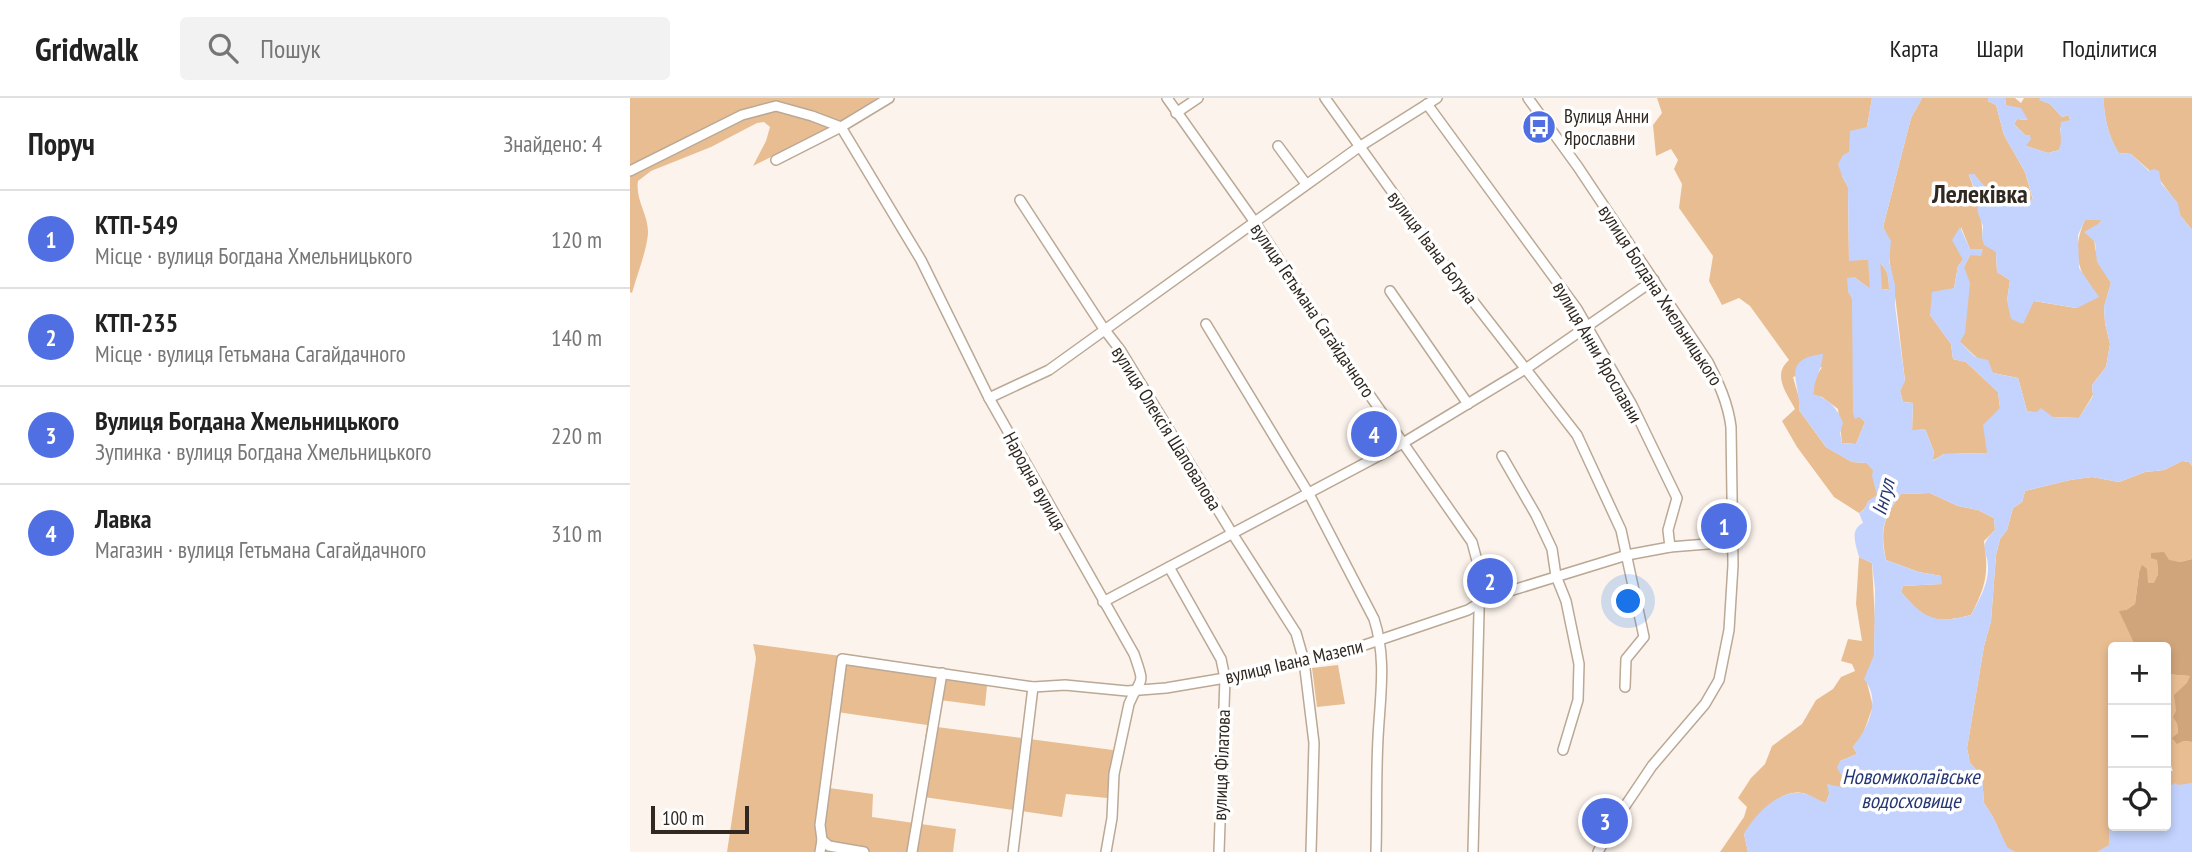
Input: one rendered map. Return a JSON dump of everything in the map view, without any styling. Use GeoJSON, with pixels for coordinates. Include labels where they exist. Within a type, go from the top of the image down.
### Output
{"type":"FeatureCollection","features":[{"type":"Feature","properties":{"kind":"street"},"geometry":{"type":"LineString","coordinates":[[776,160],[841,127],[889,98]]}},
{"type":"Feature","properties":{"kind":"street","name":"вулиця Гетьмана Сагайдачного"},"geometry":{"type":"LineString","coordinates":[[1167,98],[1472,542],[1480,572],[1473,852]]}},
{"type":"Feature","properties":{"kind":"street"},"geometry":{"type":"LineString","coordinates":[[1177,113],[1198,98]]}},
{"type":"Feature","properties":{"kind":"street","name":"вулиця Івана Богуна"},"geometry":{"type":"LineString","coordinates":[[1325,98],[1441,260],[1577,435],[1621,530],[1644,637],[1626,659],[1625,687]]}},
{"type":"Feature","properties":{"kind":"street"},"geometry":{"type":"LineString","coordinates":[[989,398],[1049,370],[1306,184],[1437,98]]}},
{"type":"Feature","properties":{"kind":"street","name":"вулиця Богдана Хмельницького"},"geometry":{"type":"LineString","coordinates":[[1528,98],[1654,279],[1708,362],[1730,413],[1732,542],[1728,630],[1719,680],[1705,704],[1652,766],[1598,852]]}},
{"type":"Feature","properties":{"kind":"street","name":"вулиця Анни Ярославни"},"geometry":{"type":"LineString","coordinates":[[1427,104],[1577,309],[1632,405],[1677,498],[1668,530],[1670,547]]}},
{"type":"Feature","properties":{"kind":"street"},"geometry":{"type":"LineString","coordinates":[[630,171],[742,115],[776,106],[841,127]]}},
{"type":"Feature","properties":{"kind":"street","name":"Народна вулиця"},"geometry":{"type":"LineString","coordinates":[[841,127],[921,260],[989,398],[1134,654],[1142,677],[1141,685],[1129,704],[1114,774],[1112,818],[1106,852]]}},
{"type":"Feature","properties":{"kind":"street"},"geometry":{"type":"LineString","coordinates":[[1278,146],[1306,184]]}},
{"type":"Feature","properties":{"kind":"street","name":"вулиця Олексія Шаповалова"},"geometry":{"type":"LineString","coordinates":[[1020,200],[1121,351],[1231,533],[1296,633],[1304,661],[1314,743],[1311,852]]}},
{"type":"Feature","properties":{"kind":"street"},"geometry":{"type":"LineString","coordinates":[[1103,602],[1403,443],[1527,368],[1654,279]]}},
{"type":"Feature","properties":{"kind":"street"},"geometry":{"type":"LineString","coordinates":[[1390,291],[1468,404]]}},
{"type":"Feature","properties":{"kind":"street"},"geometry":{"type":"LineString","coordinates":[[1206,324],[1309,494],[1374,619],[1381,640],[1383,672],[1378,740],[1376,852]]}},
{"type":"Feature","properties":{"kind":"street"},"geometry":{"type":"LineString","coordinates":[[1502,456],[1552,549],[1556,576],[1566,601],[1579,664],[1578,700],[1563,750]]}},
{"type":"Feature","properties":{"kind":"street","name":"вулиця Івана Мазепи"},"geometry":{"type":"LineString","coordinates":[[822,840],[820,825],[842,659],[1033,687],[1065,685],[1136,690],[1166,688],[1304,661],[1381,640],[1468,610],[1487,598],[1627,555],[1670,547],[1732,542]]}},
{"type":"Feature","properties":{"kind":"street","name":"вулиця Філатова"},"geometry":{"type":"LineString","coordinates":[[1169,567],[1222,659],[1225,678],[1219,852]]}},
{"type":"Feature","properties":{"kind":"street"},"geometry":{"type":"LineString","coordinates":[[912,852],[942,673]]}},
{"type":"Feature","properties":{"kind":"street"},"geometry":{"type":"LineString","coordinates":[[1013,852],[1033,687]]}},
{"type":"Feature","properties":{"kind":"street"},"geometry":{"type":"LineString","coordinates":[[820,852],[822,840],[830,846],[864,852]]}},
{"type":"Feature","properties":{"kind":"shaded area"},"geometry":{"type":"Polygon","coordinates":[[[630,98],[880,98],[843,121],[753,166],[770,127],[764,122],[651,171],[638,181],[638,195],[648,234],[632,293],[630,98]]]}},
{"type":"Feature","properties":{"kind":"shaded area"},"geometry":{"type":"Polygon","coordinates":[[[1657,98],[1872,98],[1867,127],[1849,152],[1842,176],[1848,187],[1849,260],[1875,259],[1885,268],[1889,284],[1889,289],[1873,291],[1854,277],[1848,291],[1852,298],[1859,416],[1865,422],[1856,444],[1842,443],[1838,409],[1822,397],[1813,395],[1814,380],[1822,367],[1793,377],[1799,398],[1799,410],[1826,447],[1852,462],[1867,463],[1873,470],[1878,495],[1859,513],[1834,497],[1797,447],[1782,421],[1795,409],[1781,378],[1784,366],[1789,360],[1750,306],[1739,298],[1722,305],[1709,281],[1713,256],[1679,208],[1682,184],[1674,169],[1678,160],[1671,149],[1656,156],[1653,125],[1662,113],[1657,98]]]}},
{"type":"Feature","properties":{"kind":"shaded area"},"geometry":{"type":"Polygon","coordinates":[[[1922,98],[1988,98],[1988,101],[1996,105],[2004,135],[2025,172],[2033,200],[2015,200],[1999,196],[1986,188],[1974,174],[1969,175],[1980,215],[1982,238],[1996,252],[1997,272],[2010,280],[2007,301],[2034,301],[2076,308],[2086,280],[2078,258],[2080,235],[2085,220],[2102,220],[2095,236],[2096,252],[2111,283],[2104,307],[2110,344],[2106,367],[2092,385],[2093,395],[2079,418],[2053,417],[2027,411],[2018,378],[1993,373],[1960,342],[1964,267],[1970,255],[1982,249],[1970,249],[1961,227],[1963,260],[1958,266],[1954,288],[1930,315],[1951,344],[1953,359],[1966,362],[1998,392],[2000,408],[1987,453],[1944,454],[1932,461],[1934,452],[1925,429],[1912,431],[1913,403],[1903,402],[1900,391],[1905,380],[1889,243],[1883,227],[1911,118],[1922,98]]]}},
{"type":"Feature","properties":{"kind":"shaded area"},"geometry":{"type":"Polygon","coordinates":[[[2005,98],[2015,98],[2021,103],[2024,98],[2040,98],[2062,117],[2069,115],[2070,120],[2060,128],[2062,142],[2059,150],[2048,153],[2026,146],[2025,135],[2014,124],[2017,119],[2027,120],[2006,105],[2005,98]]]}},
{"type":"Feature","properties":{"kind":"shaded area"},"geometry":{"type":"Polygon","coordinates":[[[2104,98],[2192,98],[2192,230],[2159,179],[2131,154],[2119,153],[2107,126],[2104,98]]]}},
{"type":"Feature","properties":{"kind":"shaded area"},"geometry":{"type":"Polygon","coordinates":[[[2182,461],[2189,462],[2192,466],[2192,559],[2180,562],[2157,560],[2158,574],[2154,584],[2148,584],[2139,573],[2135,604],[2126,610],[2128,626],[2136,642],[2108,642],[2110,845],[2097,852],[2015,852],[2007,848],[1984,803],[1982,776],[1970,763],[1967,748],[1984,646],[1991,621],[1996,555],[2000,539],[2007,530],[2013,508],[2022,502],[2025,491],[2092,477],[2119,482],[2145,472],[2164,470],[2182,461]]]}},
{"type":"Feature","properties":{"kind":"shaded area"},"geometry":{"type":"Polygon","coordinates":[[[1930,493],[1994,518],[1995,530],[1984,541],[1985,579],[1971,615],[1939,619],[1924,614],[1901,592],[1903,586],[1941,584],[1941,576],[1919,572],[1886,560],[1883,532],[1895,502],[1901,494],[1930,493]]]}},
{"type":"Feature","properties":{"kind":"shaded area"},"geometry":{"type":"Polygon","coordinates":[[[2164,552],[2169,560],[2180,562],[2192,559],[2192,742],[2183,741],[2177,744],[2172,738],[2178,733],[2173,717],[2176,711],[2174,695],[2187,683],[2190,676],[2171,674],[2171,642],[2134,642],[2119,611],[2135,604],[2142,565],[2147,569],[2148,583],[2154,583],[2158,574],[2157,560],[2151,558],[2151,553],[2164,552]]]}},
{"type":"Feature","properties":{"kind":"shaded area"},"geometry":{"type":"Polygon","coordinates":[[[1859,557],[1872,563],[1874,655],[1867,683],[1873,706],[1863,734],[1853,747],[1857,754],[1840,761],[1846,788],[1829,794],[1826,803],[1797,792],[1779,798],[1763,811],[1744,834],[1748,852],[1720,852],[1744,817],[1747,807],[1738,798],[1751,778],[1765,764],[1772,746],[1802,724],[1816,700],[1833,689],[1841,677],[1855,671],[1852,664],[1841,661],[1848,639],[1862,641],[1856,604],[1859,557]]]}},
{"type":"Feature","properties":{"kind":"shaded area"},"geometry":{"type":"Polygon","coordinates":[[[753,644],[988,676],[985,706],[940,700],[937,727],[1113,750],[1107,798],[1066,794],[1062,817],[917,796],[927,725],[830,711],[822,787],[873,794],[872,817],[956,829],[953,852],[727,852],[756,658],[753,644]]]}},
{"type":"Feature","properties":{"kind":"shaded area"},"geometry":{"type":"Polygon","coordinates":[[[1338,665],[1345,704],[1317,707],[1312,668],[1338,665]]]}},
{"type":"Feature","properties":{"kind":"shaded area"},"geometry":{"type":"Polygon","coordinates":[[[2171,674],[2190,676],[2188,683],[2175,695],[2178,734],[2183,741],[2192,742],[2192,783],[2171,791],[2171,674]]]}},
{"type":"Feature","properties":{"kind":"water","name":"Новомиколаївське водосховище"},"geometry":{"type":"Polygon","coordinates":[[[1872,98],[1922,98],[1911,118],[1883,227],[1891,241],[1889,261],[1895,285],[1895,306],[1905,381],[1900,391],[1903,402],[1913,403],[1912,430],[1925,429],[1934,452],[1933,461],[1944,454],[1987,453],[1983,425],[2000,408],[1998,392],[1966,362],[1953,359],[1951,344],[1930,315],[1932,292],[1954,288],[1958,266],[1963,260],[1952,240],[1960,227],[1970,249],[1983,249],[1981,256],[1970,255],[1964,267],[1970,283],[1965,333],[1960,342],[1975,357],[1988,360],[1993,373],[2018,378],[2027,411],[2037,412],[2041,408],[2053,417],[2079,418],[2093,396],[2092,385],[2106,367],[2110,344],[2104,306],[2111,283],[2097,262],[2095,242],[2084,232],[2101,220],[2085,220],[2078,235],[2079,268],[2099,297],[2077,308],[2034,301],[2023,324],[2011,319],[2007,301],[2010,280],[1997,272],[1996,252],[1984,245],[1983,226],[1969,174],[1974,174],[1999,196],[2015,200],[2033,199],[2025,172],[2004,135],[1996,105],[1988,101],[1988,98],[2005,98],[2006,105],[2021,108],[2028,120],[2017,119],[2014,124],[2025,135],[2030,135],[2031,139],[2026,146],[2048,153],[2059,150],[2061,122],[2070,120],[2069,115],[2062,117],[2050,104],[2039,100],[2040,98],[2104,98],[2107,126],[2119,153],[2131,154],[2149,171],[2159,171],[2161,183],[2178,203],[2180,215],[2192,230],[2192,466],[2189,462],[2182,461],[2164,470],[2145,472],[2119,482],[2092,477],[2025,491],[2022,502],[2013,508],[2007,530],[2000,539],[1996,555],[1991,621],[1984,646],[1967,748],[1970,763],[1982,776],[1984,803],[2007,847],[2015,852],[1748,852],[1744,834],[1762,811],[1778,798],[1797,793],[1826,803],[1829,794],[1827,784],[1846,788],[1846,782],[1837,768],[1840,761],[1857,754],[1853,747],[1871,714],[1872,696],[1864,679],[1874,655],[1875,589],[1872,563],[1859,557],[1855,534],[1863,523],[1859,513],[1868,501],[1877,495],[1873,470],[1867,463],[1852,462],[1827,448],[1799,410],[1795,373],[1801,361],[1823,354],[1813,394],[1828,401],[1838,413],[1843,423],[1840,433],[1842,443],[1856,444],[1865,422],[1859,417],[1855,419],[1853,413],[1852,299],[1847,278],[1854,277],[1873,291],[1889,289],[1889,284],[1885,269],[1875,259],[1849,261],[1848,187],[1838,164],[1843,155],[1849,152],[1850,131],[1867,127],[1872,98]],[[1930,493],[1901,494],[1884,525],[1886,560],[1919,572],[1941,576],[1942,584],[1903,586],[1901,592],[1924,614],[1940,619],[1971,615],[1987,577],[1986,541],[1995,530],[1994,518],[1978,510],[1958,506],[1930,493]]]}},
{"type":"Feature","properties":{"kind":"water"},"geometry":{"type":"Polygon","coordinates":[[[2192,783],[2192,852],[2097,852],[2109,845],[2109,831],[2171,831],[2171,785],[2192,783]]]}},
{"type":"Feature","properties":{"kind":"waterway","name":"Інгул"},"geometry":{"type":"LineString","coordinates":[[1873,243],[1877,306]]}},
{"type":"Feature","properties":{"kind":"place","name":"Вулиця Анни Ярославни"},"geometry":{"type":"Point","coordinates":[1539,127]}},
{"type":"Feature","properties":{"kind":"place","name":"Лавка"},"geometry":{"type":"Point","coordinates":[1374,434]}},
{"type":"Feature","properties":{"kind":"place","name":"КТП-549"},"geometry":{"type":"Point","coordinates":[1724,526]}},
{"type":"Feature","properties":{"kind":"place","name":"КТП-235"},"geometry":{"type":"Point","coordinates":[1490,581]}},
{"type":"Feature","properties":{"kind":"place","name":"Вулиця Богдана Хмельницького"},"geometry":{"type":"Point","coordinates":[1605,821]}},
{"type":"Feature","properties":{"kind":"district","name":"Лелеківка"},"geometry":{"type":"Point","coordinates":[1980,193]}}]}
